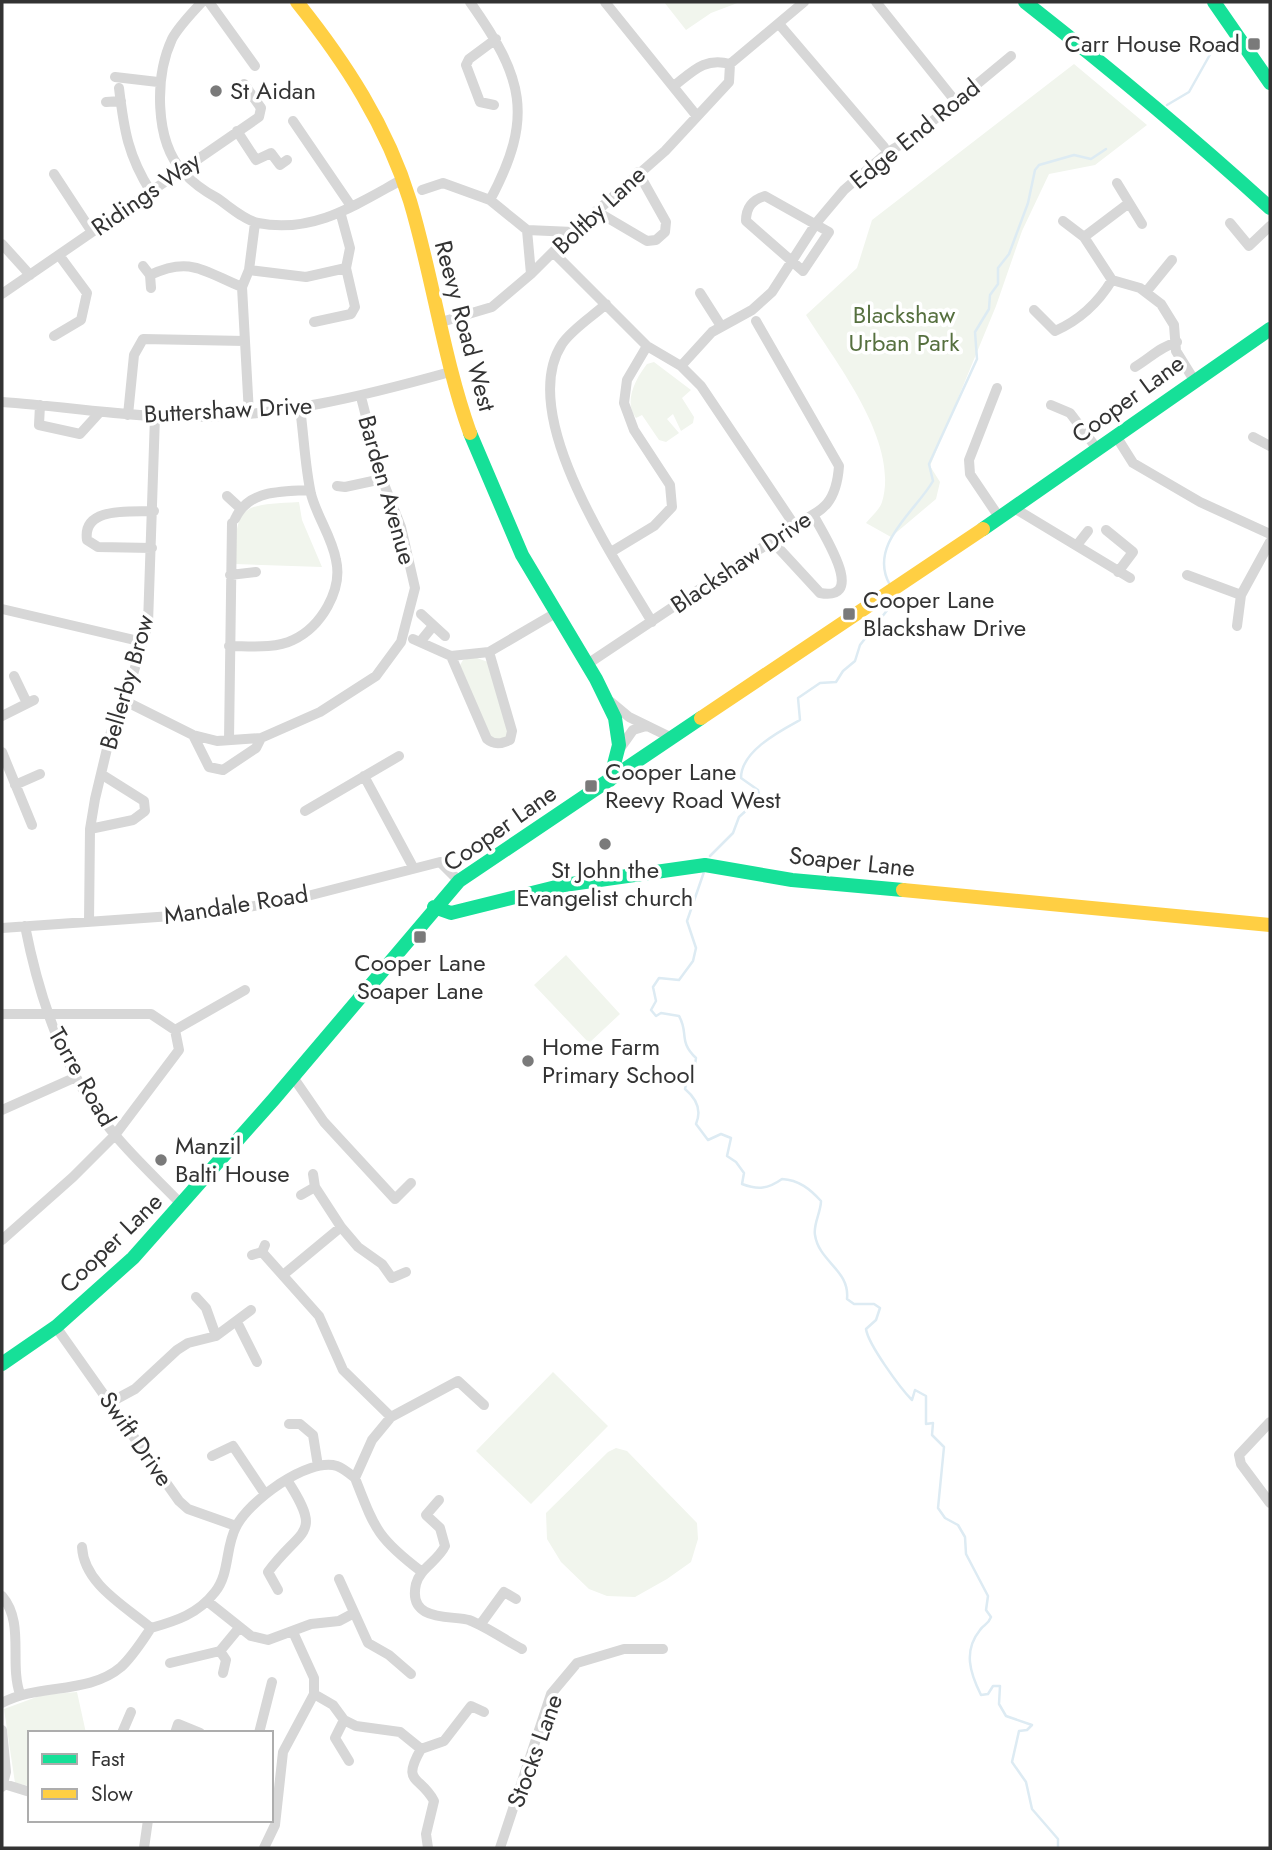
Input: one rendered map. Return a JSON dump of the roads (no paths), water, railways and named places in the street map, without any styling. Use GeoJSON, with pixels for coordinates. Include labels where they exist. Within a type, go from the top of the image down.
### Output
{"type":"FeatureCollection","features":[{"type":"Feature","properties":{"kind":"main road","name":"Reevy Road West"},"geometry":{"type":"LineString","coordinates":[[297,2],[352,71],[375,114],[403,179],[450,372],[507,528],[554,614],[605,697]]}},
{"type":"Feature","properties":{"kind":"main road"},"geometry":{"type":"LineString","coordinates":[[1025,2],[1106,65],[1144,101],[1181,127],[1270,208]]}},
{"type":"Feature","properties":{"kind":"main road"},"geometry":{"type":"LineString","coordinates":[[1214,2],[1270,83]]}},
{"type":"Feature","properties":{"kind":"main road","name":"Cooper Lane"},"geometry":{"type":"LineString","coordinates":[[2,1364],[56,1326],[133,1258],[293,1077],[434,907],[459,881],[1014,508],[1194,380],[1270,330]]}},
{"type":"Feature","properties":{"kind":"main road"},"geometry":{"type":"LineString","coordinates":[[605,697],[619,733],[618,753],[610,780]]}},
{"type":"Feature","properties":{"kind":"main road","name":"Soaper Lane"},"geometry":{"type":"LineString","coordinates":[[434,907],[451,913],[564,885],[705,865],[792,880],[1270,925]]}},
{"type":"Feature","properties":{"kind":"street"},"geometry":{"type":"LineString","coordinates":[[202,2],[173,37],[158,82],[168,143],[181,170],[200,188],[255,223],[308,222],[341,215],[351,206],[403,179]]}},
{"type":"Feature","properties":{"kind":"street"},"geometry":{"type":"LineString","coordinates":[[209,2],[255,66]]}},
{"type":"Feature","properties":{"kind":"street"},"geometry":{"type":"LineString","coordinates":[[470,2],[496,39],[510,69],[518,98],[519,115],[512,152],[491,200]]}},
{"type":"Feature","properties":{"kind":"street"},"geometry":{"type":"LineString","coordinates":[[605,2],[696,115]]}},
{"type":"Feature","properties":{"kind":"street","name":"Boltby Lane"},"geometry":{"type":"LineString","coordinates":[[438,323],[492,307],[531,274],[638,172],[665,151],[729,82],[730,64],[804,2]]}},
{"type":"Feature","properties":{"kind":"street"},"geometry":{"type":"LineString","coordinates":[[876,2],[956,102]]}},
{"type":"Feature","properties":{"kind":"street"},"geometry":{"type":"LineString","coordinates":[[779,23],[884,147]]}},
{"type":"Feature","properties":{"kind":"street"},"geometry":{"type":"LineString","coordinates":[[494,105],[480,102],[466,65],[469,59],[496,39]]}},
{"type":"Feature","properties":{"kind":"street","name":"Edge End Road"},"geometry":{"type":"LineString","coordinates":[[681,366],[721,326],[752,310],[772,292],[817,222],[867,169],[912,138],[1011,57]]}},
{"type":"Feature","properties":{"kind":"street"},"geometry":{"type":"LineString","coordinates":[[674,86],[702,64],[715,60],[730,64]]}},
{"type":"Feature","properties":{"kind":"street"},"geometry":{"type":"LineString","coordinates":[[115,77],[158,82]]}},
{"type":"Feature","properties":{"kind":"street","name":"Ridings Way"},"geometry":{"type":"LineString","coordinates":[[2,294],[259,117],[261,108],[244,83]]}},
{"type":"Feature","properties":{"kind":"street"},"geometry":{"type":"LineString","coordinates":[[120,88],[125,141],[136,169],[151,192]]}},
{"type":"Feature","properties":{"kind":"street"},"geometry":{"type":"LineString","coordinates":[[106,102],[121,102]]}},
{"type":"Feature","properties":{"kind":"street"},"geometry":{"type":"LineString","coordinates":[[293,121],[351,206]]}},
{"type":"Feature","properties":{"kind":"street"},"geometry":{"type":"LineString","coordinates":[[237,131],[256,160],[253,173]]}},
{"type":"Feature","properties":{"kind":"street"},"geometry":{"type":"LineString","coordinates":[[256,160],[271,153],[280,165],[287,160]]}},
{"type":"Feature","properties":{"kind":"street"},"geometry":{"type":"LineString","coordinates":[[596,211],[647,241],[656,240],[665,232],[666,222],[638,172]]}},
{"type":"Feature","properties":{"kind":"street"},"geometry":{"type":"LineString","coordinates":[[54,174],[92,232]]}},
{"type":"Feature","properties":{"kind":"street"},"geometry":{"type":"LineString","coordinates":[[422,190],[443,183],[491,200],[527,230],[573,232]]}},
{"type":"Feature","properties":{"kind":"street"},"geometry":{"type":"LineString","coordinates":[[1117,183],[1142,224]]}},
{"type":"Feature","properties":{"kind":"street"},"geometry":{"type":"LineString","coordinates":[[765,196],[817,222],[826,228],[829,235],[807,268],[800,270],[746,221],[746,212],[751,203],[765,196]]}},
{"type":"Feature","properties":{"kind":"street"},"geometry":{"type":"LineString","coordinates":[[1084,237],[1129,203]]}},
{"type":"Feature","properties":{"kind":"street"},"geometry":{"type":"LineString","coordinates":[[314,322],[351,314],[355,307],[346,268],[350,248],[341,215]]}},
{"type":"Feature","properties":{"kind":"street"},"geometry":{"type":"LineString","coordinates":[[1063,220],[1084,237],[1112,280],[1146,292],[1161,304],[1174,325],[1176,351],[1194,380]]}},
{"type":"Feature","properties":{"kind":"street"},"geometry":{"type":"LineString","coordinates":[[249,414],[242,286],[249,270],[255,223]]}},
{"type":"Feature","properties":{"kind":"street"},"geometry":{"type":"LineString","coordinates":[[1230,223],[1249,246],[1270,226]]}},
{"type":"Feature","properties":{"kind":"street"},"geometry":{"type":"LineString","coordinates":[[527,230],[531,274]]}},
{"type":"Feature","properties":{"kind":"street"},"geometry":{"type":"LineString","coordinates":[[2,244],[30,275]]}},
{"type":"Feature","properties":{"kind":"street"},"geometry":{"type":"LineString","coordinates":[[553,252],[647,346],[681,366],[701,386],[793,523]]}},
{"type":"Feature","properties":{"kind":"street"},"geometry":{"type":"LineString","coordinates":[[54,336],[81,320],[86,293],[59,255]]}},
{"type":"Feature","properties":{"kind":"street"},"geometry":{"type":"LineString","coordinates":[[1146,292],[1172,260]]}},
{"type":"Feature","properties":{"kind":"street"},"geometry":{"type":"LineString","coordinates":[[150,275],[173,265],[187,264],[242,286]]}},
{"type":"Feature","properties":{"kind":"street"},"geometry":{"type":"LineString","coordinates":[[142,266],[150,275],[151,288]]}},
{"type":"Feature","properties":{"kind":"street"},"geometry":{"type":"LineString","coordinates":[[249,270],[306,277],[346,268]]}},
{"type":"Feature","properties":{"kind":"street"},"geometry":{"type":"LineString","coordinates":[[306,277],[307,288]]}},
{"type":"Feature","properties":{"kind":"street"},"geometry":{"type":"LineString","coordinates":[[1034,310],[1055,331],[1069,325],[1101,299],[1112,280]]}},
{"type":"Feature","properties":{"kind":"street"},"geometry":{"type":"LineString","coordinates":[[700,293],[721,326]]}},
{"type":"Feature","properties":{"kind":"street"},"geometry":{"type":"LineString","coordinates":[[606,304],[562,344],[549,386],[553,427],[571,474],[611,552],[652,622]]}},
{"type":"Feature","properties":{"kind":"street","name":"Blackshaw Drive"},"geometry":{"type":"LineString","coordinates":[[586,665],[772,541],[793,523],[814,516],[837,489],[839,466],[756,321]]}},
{"type":"Feature","properties":{"kind":"street"},"geometry":{"type":"LineString","coordinates":[[128,415],[134,355],[143,339],[245,341]]}},
{"type":"Feature","properties":{"kind":"street"},"geometry":{"type":"LineString","coordinates":[[1135,368],[1151,357],[1160,346],[1177,341]]}},
{"type":"Feature","properties":{"kind":"street"},"geometry":{"type":"LineString","coordinates":[[611,552],[654,526],[672,507],[670,485],[634,430],[624,403],[627,380],[647,346]]}},
{"type":"Feature","properties":{"kind":"street","name":"Buttershaw Drive"},"geometry":{"type":"LineString","coordinates":[[2,402],[128,415],[249,414],[361,397],[450,372]]}},
{"type":"Feature","properties":{"kind":"street"},"geometry":{"type":"LineString","coordinates":[[997,388],[969,460],[970,474],[999,517]]}},
{"type":"Feature","properties":{"kind":"street","name":"Barden Avenue"},"geometry":{"type":"LineString","coordinates":[[125,701],[193,735],[217,741],[261,738],[320,712],[376,676],[401,642],[415,588],[401,527],[382,479],[361,397]]}},
{"type":"Feature","properties":{"kind":"street"},"geometry":{"type":"LineString","coordinates":[[40,405],[39,425],[80,433],[100,412]]}},
{"type":"Feature","properties":{"kind":"street"},"geometry":{"type":"LineString","coordinates":[[1051,405],[1070,413],[1098,450]]}},
{"type":"Feature","properties":{"kind":"street"},"geometry":{"type":"LineString","coordinates":[[229,646],[265,646],[293,640],[319,620],[336,587],[336,559],[317,517],[310,491],[300,408]]}},
{"type":"Feature","properties":{"kind":"street","name":"Bellerby Brow"},"geometry":{"type":"LineString","coordinates":[[89,922],[90,829],[111,732],[125,701],[148,624],[154,511],[155,416]]}},
{"type":"Feature","properties":{"kind":"street"},"geometry":{"type":"LineString","coordinates":[[1116,436],[1133,463],[1200,502],[1270,534]]}},
{"type":"Feature","properties":{"kind":"street"},"geometry":{"type":"LineString","coordinates":[[1253,436],[1270,446]]}},
{"type":"Feature","properties":{"kind":"street"},"geometry":{"type":"LineString","coordinates":[[337,486],[345,488],[382,479]]}},
{"type":"Feature","properties":{"kind":"street"},"geometry":{"type":"LineString","coordinates":[[229,740],[233,521],[247,500],[271,493],[310,491]]}},
{"type":"Feature","properties":{"kind":"street"},"geometry":{"type":"LineString","coordinates":[[227,496],[240,508]]}},
{"type":"Feature","properties":{"kind":"street"},"geometry":{"type":"LineString","coordinates":[[1014,508],[1130,578]]}},
{"type":"Feature","properties":{"kind":"street"},"geometry":{"type":"LineString","coordinates":[[152,548],[98,547],[87,540],[86,531],[89,523],[100,515],[154,511]]}},
{"type":"Feature","properties":{"kind":"street"},"geometry":{"type":"LineString","coordinates":[[772,541],[820,593],[833,592],[841,586],[844,574],[814,516]]}},
{"type":"Feature","properties":{"kind":"street"},"geometry":{"type":"LineString","coordinates":[[1106,530],[1133,552],[1118,572]]}},
{"type":"Feature","properties":{"kind":"street"},"geometry":{"type":"LineString","coordinates":[[1077,545],[1088,531]]}},
{"type":"Feature","properties":{"kind":"street"},"geometry":{"type":"LineString","coordinates":[[1237,626],[1241,595],[1270,542]]}},
{"type":"Feature","properties":{"kind":"street"},"geometry":{"type":"LineString","coordinates":[[230,575],[256,572]]}},
{"type":"Feature","properties":{"kind":"street"},"geometry":{"type":"LineString","coordinates":[[1187,575],[1241,595]]}},
{"type":"Feature","properties":{"kind":"street"},"geometry":{"type":"LineString","coordinates":[[2,609],[144,642]]}},
{"type":"Feature","properties":{"kind":"street"},"geometry":{"type":"LineString","coordinates":[[421,614],[445,636]]}},
{"type":"Feature","properties":{"kind":"street"},"geometry":{"type":"LineString","coordinates":[[433,626],[416,640],[451,656],[489,652],[554,614]]}},
{"type":"Feature","properties":{"kind":"street"},"geometry":{"type":"LineString","coordinates":[[451,656],[487,739],[495,744],[509,740],[512,731],[489,652]]}},
{"type":"Feature","properties":{"kind":"street"},"geometry":{"type":"LineString","coordinates":[[2,716],[31,701],[15,676]]}},
{"type":"Feature","properties":{"kind":"street"},"geometry":{"type":"LineString","coordinates":[[605,697],[629,718],[673,738]]}},
{"type":"Feature","properties":{"kind":"street"},"geometry":{"type":"LineString","coordinates":[[618,753],[633,730],[646,726]]}},
{"type":"Feature","properties":{"kind":"street"},"geometry":{"type":"LineString","coordinates":[[193,735],[209,767],[223,770],[256,748],[261,738]]}},
{"type":"Feature","properties":{"kind":"street"},"geometry":{"type":"LineString","coordinates":[[2,751],[32,825]]}},
{"type":"Feature","properties":{"kind":"street"},"geometry":{"type":"LineString","coordinates":[[305,811],[399,756]]}},
{"type":"Feature","properties":{"kind":"street"},"geometry":{"type":"LineString","coordinates":[[15,785],[40,774]]}},
{"type":"Feature","properties":{"kind":"street","name":"Bellerby Brow"},"geometry":{"type":"LineString","coordinates":[[90,829],[133,820],[145,811],[144,801],[101,774]]}},
{"type":"Feature","properties":{"kind":"street"},"geometry":{"type":"LineString","coordinates":[[365,776],[413,867]]}},
{"type":"Feature","properties":{"kind":"street","name":"Mandale Road"},"geometry":{"type":"LineString","coordinates":[[2,928],[200,914],[288,901],[440,862],[459,881]]}},
{"type":"Feature","properties":{"kind":"street","name":"Torre Road"},"geometry":{"type":"LineString","coordinates":[[25,926],[48,1015],[76,1077],[115,1135],[182,1205]]}},
{"type":"Feature","properties":{"kind":"street"},"geometry":{"type":"LineString","coordinates":[[176,1030],[245,990]]}},
{"type":"Feature","properties":{"kind":"street"},"geometry":{"type":"LineString","coordinates":[[2,1014],[151,1014],[176,1030],[179,1050],[115,1135],[2,1240]]}},
{"type":"Feature","properties":{"kind":"street"},"geometry":{"type":"LineString","coordinates":[[2,1110],[76,1077]]}},
{"type":"Feature","properties":{"kind":"street"},"geometry":{"type":"LineString","coordinates":[[293,1077],[324,1122],[398,1203],[411,1183]]}},
{"type":"Feature","properties":{"kind":"street"},"geometry":{"type":"LineString","coordinates":[[313,1174],[315,1187],[341,1227],[358,1247],[382,1264],[392,1278],[406,1272]]}},
{"type":"Feature","properties":{"kind":"street"},"geometry":{"type":"LineString","coordinates":[[300,1195],[315,1187]]}},
{"type":"Feature","properties":{"kind":"street"},"geometry":{"type":"LineString","coordinates":[[284,1275],[341,1227]]}},
{"type":"Feature","properties":{"kind":"street"},"geometry":{"type":"LineString","coordinates":[[260,1251],[319,1317],[343,1370],[391,1417]]}},
{"type":"Feature","properties":{"kind":"street"},"geometry":{"type":"LineString","coordinates":[[196,1297],[206,1308],[216,1336]]}},
{"type":"Feature","properties":{"kind":"street"},"geometry":{"type":"LineString","coordinates":[[111,1402],[135,1389],[188,1343],[216,1336],[251,1310]]}},
{"type":"Feature","properties":{"kind":"street"},"geometry":{"type":"LineString","coordinates":[[237,1322],[257,1362]]}},
{"type":"Feature","properties":{"kind":"street","name":"Swift Drive"},"geometry":{"type":"LineString","coordinates":[[56,1326],[179,1501],[188,1509],[236,1525]]}},
{"type":"Feature","properties":{"kind":"street"},"geometry":{"type":"LineString","coordinates":[[355,1478],[372,1440],[391,1417],[458,1376],[484,1405]]}},
{"type":"Feature","properties":{"kind":"street"},"geometry":{"type":"LineString","coordinates":[[1270,1422],[1239,1455],[1241,1464],[1270,1503]]}},
{"type":"Feature","properties":{"kind":"street"},"geometry":{"type":"LineString","coordinates":[[289,1424],[300,1424],[313,1435],[318,1466]]}},
{"type":"Feature","properties":{"kind":"street"},"geometry":{"type":"LineString","coordinates":[[212,1456],[232,1442],[265,1494]]}},
{"type":"Feature","properties":{"kind":"street"},"geometry":{"type":"LineString","coordinates":[[2,1703],[20,1694],[85,1684],[103,1677],[129,1658],[151,1628],[179,1621],[207,1601],[224,1577],[229,1545],[236,1525],[247,1509],[287,1480],[318,1466],[337,1466],[355,1478],[378,1534],[391,1549],[422,1573]]}},
{"type":"Feature","properties":{"kind":"street"},"geometry":{"type":"LineString","coordinates":[[278,1590],[268,1572],[283,1552],[301,1536],[308,1521],[305,1508],[287,1480]]}},
{"type":"Feature","properties":{"kind":"street"},"geometry":{"type":"LineString","coordinates":[[439,1500],[426,1515],[440,1528],[445,1546],[441,1555],[422,1573],[415,1594],[427,1612],[437,1618],[467,1619],[522,1649]]}},
{"type":"Feature","properties":{"kind":"street"},"geometry":{"type":"LineString","coordinates":[[82,1547],[78,1563],[151,1628]]}},
{"type":"Feature","properties":{"kind":"street"},"geometry":{"type":"LineString","coordinates":[[339,1578],[368,1643],[389,1655],[411,1674]]}},
{"type":"Feature","properties":{"kind":"street"},"geometry":{"type":"LineString","coordinates":[[480,1625],[504,1592],[516,1599]]}},
{"type":"Feature","properties":{"kind":"street"},"geometry":{"type":"LineString","coordinates":[[2,1596],[10,1605],[15,1621],[14,1678],[20,1694]]}},
{"type":"Feature","properties":{"kind":"street"},"geometry":{"type":"LineString","coordinates":[[207,1601],[251,1636],[268,1640],[311,1624],[339,1621],[354,1613]]}},
{"type":"Feature","properties":{"kind":"street"},"geometry":{"type":"LineString","coordinates":[[170,1663],[220,1651],[239,1628]]}},
{"type":"Feature","properties":{"kind":"street"},"geometry":{"type":"LineString","coordinates":[[264,1848],[275,1825],[274,1788],[283,1752],[314,1694],[314,1678],[293,1632]]}},
{"type":"Feature","properties":{"kind":"street","name":"Stocks Lane"},"geometry":{"type":"LineString","coordinates":[[500,1848],[551,1694],[577,1663],[624,1649],[663,1649]]}},
{"type":"Feature","properties":{"kind":"street"},"geometry":{"type":"LineString","coordinates":[[220,1651],[226,1660],[223,1673]]}},
{"type":"Feature","properties":{"kind":"street"},"geometry":{"type":"LineString","coordinates":[[260,1731],[272,1682]]}},
{"type":"Feature","properties":{"kind":"street"},"geometry":{"type":"LineString","coordinates":[[314,1694],[333,1705],[344,1720],[356,1726],[400,1732],[421,1749]]}},
{"type":"Feature","properties":{"kind":"street"},"geometry":{"type":"LineString","coordinates":[[428,1848],[426,1834],[434,1801],[429,1792],[415,1782],[411,1766],[421,1749],[444,1741],[472,1702],[484,1712]]}},
{"type":"Feature","properties":{"kind":"street"},"geometry":{"type":"LineString","coordinates":[[123,1731],[131,1712]]}},
{"type":"Feature","properties":{"kind":"street"},"geometry":{"type":"LineString","coordinates":[[344,1720],[335,1738],[349,1761]]}},
{"type":"Feature","properties":{"kind":"street"},"geometry":{"type":"LineString","coordinates":[[176,1731],[178,1724],[195,1731]]}},
{"type":"Feature","properties":{"kind":"street"},"geometry":{"type":"LineString","coordinates":[[2,1730],[3,1785],[28,1791]]}},
{"type":"Feature","properties":{"kind":"street"},"geometry":{"type":"LineString","coordinates":[[273,1750],[283,1752]]}},
{"type":"Feature","properties":{"kind":"street"},"geometry":{"type":"LineString","coordinates":[[144,1848],[148,1822]]}},
{"type":"Feature","properties":{"kind":"waterway"},"geometry":{"type":"LineString","coordinates":[[1167,105],[1189,92],[1212,51]]}},
{"type":"Feature","properties":{"kind":"waterway"},"geometry":{"type":"LineString","coordinates":[[890,585],[885,570],[889,542],[933,481],[929,464],[977,359],[975,332],[989,309],[990,295],[998,284],[998,268],[1009,254],[1028,203],[1035,170],[1039,165],[1074,155],[1091,159],[1106,149]]}},
{"type":"Feature","properties":{"kind":"waterway"},"geometry":{"type":"LineString","coordinates":[[710,856],[733,833],[739,817],[760,798],[758,790],[741,778],[747,759],[763,743],[800,720],[798,698],[820,683],[836,682],[843,671],[855,661],[860,645],[892,604]]}},
{"type":"Feature","properties":{"kind":"waterway"},"geometry":{"type":"LineString","coordinates":[[705,869],[687,921],[696,948],[693,961],[679,980],[659,978],[653,987],[656,1001],[651,1010],[656,1016],[661,1013],[679,1016],[682,1022],[685,1042],[696,1058],[685,1089],[697,1105],[696,1124],[708,1140],[721,1134],[731,1138],[727,1156],[736,1162],[744,1173],[742,1184],[763,1188],[782,1179],[794,1181],[821,1201],[815,1235],[822,1252],[844,1281],[847,1299],[854,1304],[874,1304],[880,1308],[876,1320],[866,1329],[872,1345],[912,1400],[915,1390],[926,1396],[926,1424],[933,1423],[932,1435],[944,1447],[938,1508],[945,1518],[958,1525],[965,1537],[966,1554],[988,1596],[986,1610],[991,1617],[971,1646],[971,1670],[981,1695],[988,1694],[993,1686],[1000,1686],[999,1704],[1006,1716],[1032,1725],[1027,1730],[1019,1731],[1012,1762],[1026,1782],[1032,1809],[1058,1839],[1058,1848]]}},
{"type":"Feature","properties":{"kind":"place","name":"Carr House Road"},"geometry":{"type":"Point","coordinates":[1254,44]}},
{"type":"Feature","properties":{"kind":"place","name":"St Aidan"},"geometry":{"type":"Point","coordinates":[216,91]}},
{"type":"Feature","properties":{"kind":"place","name":"Cooper Lane Blackshaw Drive"},"geometry":{"type":"Point","coordinates":[849,614]}},
{"type":"Feature","properties":{"kind":"place","name":"Cooper Lane Reevy Road West"},"geometry":{"type":"Point","coordinates":[591,786]}},
{"type":"Feature","properties":{"kind":"place","name":"St John the Evangelist church"},"geometry":{"type":"Point","coordinates":[605,844]}},
{"type":"Feature","properties":{"kind":"place","name":"Cooper Lane Soaper Lane"},"geometry":{"type":"Point","coordinates":[420,937]}},
{"type":"Feature","properties":{"kind":"place","name":"Home Farm Primary School"},"geometry":{"type":"Point","coordinates":[528,1061]}},
{"type":"Feature","properties":{"kind":"place","name":"Manzil Balti House"},"geometry":{"type":"Point","coordinates":[161,1160]}},
{"type":"Feature","properties":{"kind":"park label","name":"Blackshaw Urban Park"},"geometry":{"type":"Point","coordinates":[904,329]}}]}
